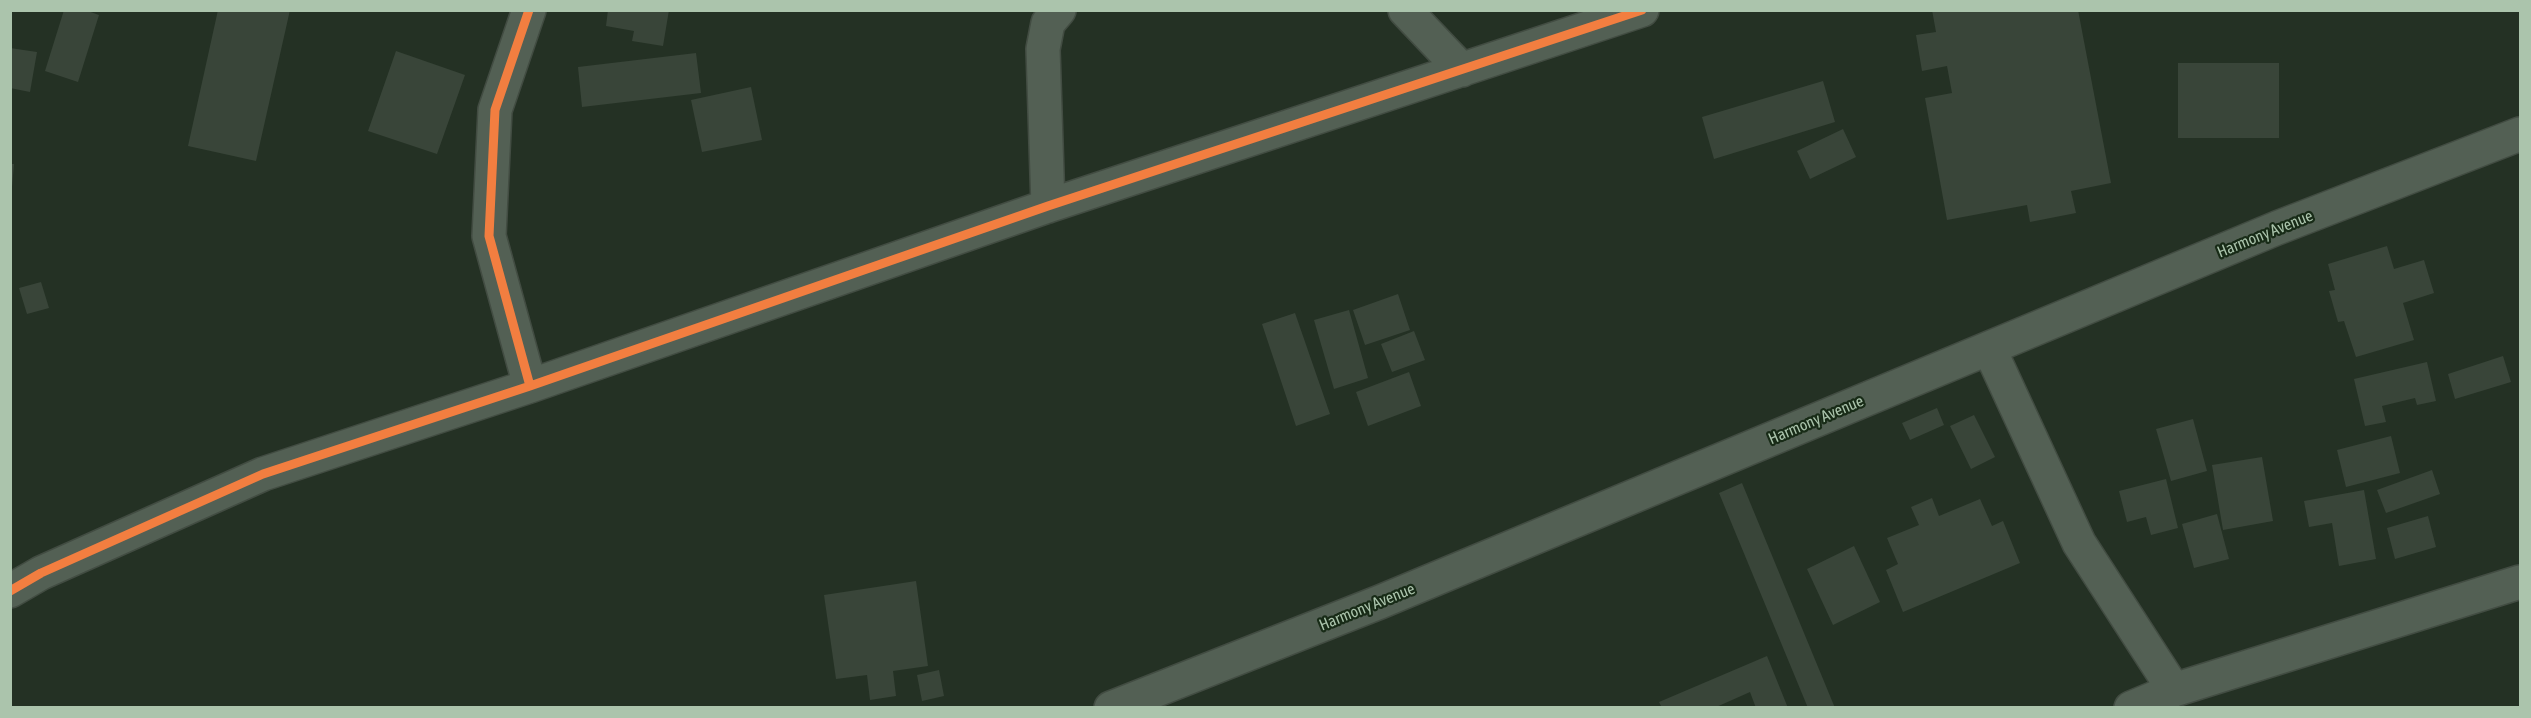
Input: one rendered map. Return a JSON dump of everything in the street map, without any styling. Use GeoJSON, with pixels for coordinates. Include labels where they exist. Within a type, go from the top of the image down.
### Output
{"type":"FeatureCollection","features":[{"type":"Feature","properties":{"kind":"street"},"geometry":{"type":"LineString","coordinates":[[528,10],[495,110],[489,236],[530,386]]}},
{"type":"Feature","properties":{"kind":"street"},"geometry":{"type":"LineString","coordinates":[[1047,206],[1043,49],[1048,23],[1059,10]]}},
{"type":"Feature","properties":{"kind":"street"},"geometry":{"type":"LineString","coordinates":[[1405,10],[1462,69]]}},
{"type":"Feature","properties":{"kind":"street"},"geometry":{"type":"LineString","coordinates":[[10,591],[40,573],[263,474],[530,386],[1047,206],[1642,10]]}},
{"type":"Feature","properties":{"kind":"street","name":"Harmony Avenue"},"geometry":{"type":"LineString","coordinates":[[1112,708],[1380,602],[2277,228],[2520,134]]}},
{"type":"Feature","properties":{"kind":"street"},"geometry":{"type":"LineString","coordinates":[[1989,348],[2079,543],[2174,690]]}},
{"type":"Feature","properties":{"kind":"street"},"geometry":{"type":"LineString","coordinates":[[2131,708],[2174,690],[2520,582]]}},
{"type":"Feature","properties":{"kind":"building"},"geometry":{"type":"Polygon","coordinates":[[[64,10],[85,10],[99,15],[78,82],[45,71],[64,10]]]}},
{"type":"Feature","properties":{"kind":"building"},"geometry":{"type":"Polygon","coordinates":[[[218,10],[290,10],[256,161],[188,146],[218,10]]]}},
{"type":"Feature","properties":{"kind":"building"},"geometry":{"type":"Polygon","coordinates":[[[608,10],[669,10],[663,46],[632,41],[634,31],[606,26],[608,10]]]}},
{"type":"Feature","properties":{"kind":"building"},"geometry":{"type":"Polygon","coordinates":[[[1932,10],[2078,10],[2111,183],[2071,191],[2076,213],[2030,222],[2027,205],[1947,220],[1925,98],[1952,93],[1947,66],[1922,71],[1916,35],[1936,32],[1932,10]]]}},
{"type":"Feature","properties":{"kind":"building"},"geometry":{"type":"Polygon","coordinates":[[[10,48],[37,52],[30,92],[10,88],[10,48]]]}},
{"type":"Feature","properties":{"kind":"building"},"geometry":{"type":"Polygon","coordinates":[[[396,51],[465,75],[437,154],[368,131],[396,51]]]}},
{"type":"Feature","properties":{"kind":"building"},"geometry":{"type":"Polygon","coordinates":[[[696,53],[701,93],[582,107],[578,67],[696,53]]]}},
{"type":"Feature","properties":{"kind":"building"},"geometry":{"type":"Polygon","coordinates":[[[2178,63],[2279,63],[2279,138],[2178,138],[2178,63]]]}},
{"type":"Feature","properties":{"kind":"building"},"geometry":{"type":"Polygon","coordinates":[[[1823,81],[1835,122],[1714,159],[1702,117],[1823,81]]]}},
{"type":"Feature","properties":{"kind":"building"},"geometry":{"type":"Polygon","coordinates":[[[751,87],[762,140],[702,152],[691,100],[751,87]]]}},
{"type":"Feature","properties":{"kind":"building"},"geometry":{"type":"Polygon","coordinates":[[[1843,129],[1856,157],[1810,179],[1797,151],[1843,129]]]}},
{"type":"Feature","properties":{"kind":"building"},"geometry":{"type":"Polygon","coordinates":[[[10,164],[14,164],[12,187],[10,187],[10,164]]]}},
{"type":"Feature","properties":{"kind":"building"},"geometry":{"type":"Polygon","coordinates":[[[2387,246],[2394,269],[2424,260],[2434,293],[2403,303],[2414,340],[2356,357],[2344,321],[2338,322],[2329,291],[2335,290],[2328,264],[2387,246]]]}},
{"type":"Feature","properties":{"kind":"building"},"geometry":{"type":"Polygon","coordinates":[[[41,282],[49,308],[27,314],[19,288],[41,282]]]}},
{"type":"Feature","properties":{"kind":"building"},"geometry":{"type":"Polygon","coordinates":[[[1398,294],[1410,330],[1365,345],[1353,310],[1398,294]]]}},
{"type":"Feature","properties":{"kind":"building"},"geometry":{"type":"Polygon","coordinates":[[[1349,310],[1368,378],[1334,389],[1314,320],[1349,310]]]}},
{"type":"Feature","properties":{"kind":"building"},"geometry":{"type":"Polygon","coordinates":[[[1295,313],[1330,414],[1296,426],[1262,324],[1295,313]]]}},
{"type":"Feature","properties":{"kind":"building"},"geometry":{"type":"Polygon","coordinates":[[[1414,331],[1425,360],[1392,372],[1381,344],[1414,331]]]}},
{"type":"Feature","properties":{"kind":"building"},"geometry":{"type":"Polygon","coordinates":[[[2503,356],[2511,382],[2455,399],[2448,374],[2503,356]]]}},
{"type":"Feature","properties":{"kind":"building"},"geometry":{"type":"Polygon","coordinates":[[[2427,362],[2436,401],[2417,405],[2415,398],[2382,406],[2386,422],[2365,426],[2354,379],[2427,362]]]}},
{"type":"Feature","properties":{"kind":"building"},"geometry":{"type":"Polygon","coordinates":[[[1409,372],[1421,406],[1368,426],[1356,392],[1409,372]]]}},
{"type":"Feature","properties":{"kind":"building"},"geometry":{"type":"Polygon","coordinates":[[[1937,408],[1944,425],[1910,440],[1902,423],[1937,408]]]}},
{"type":"Feature","properties":{"kind":"building"},"geometry":{"type":"Polygon","coordinates":[[[1974,415],[1995,457],[1971,469],[1950,426],[1974,415]]]}},
{"type":"Feature","properties":{"kind":"building"},"geometry":{"type":"Polygon","coordinates":[[[2193,419],[2207,471],[2171,481],[2156,429],[2193,419]]]}},
{"type":"Feature","properties":{"kind":"building"},"geometry":{"type":"Polygon","coordinates":[[[2391,436],[2400,473],[2346,487],[2337,450],[2391,436]]]}},
{"type":"Feature","properties":{"kind":"building"},"geometry":{"type":"Polygon","coordinates":[[[2262,457],[2273,521],[2223,530],[2212,465],[2262,457]]]}},
{"type":"Feature","properties":{"kind":"building"},"geometry":{"type":"Polygon","coordinates":[[[2432,470],[2440,494],[2386,513],[2377,490],[2432,470]]]}},
{"type":"Feature","properties":{"kind":"building"},"geometry":{"type":"Polygon","coordinates":[[[2166,479],[2178,528],[2151,535],[2146,517],[2127,522],[2119,491],[2166,479]]]}},
{"type":"Feature","properties":{"kind":"building"},"geometry":{"type":"Polygon","coordinates":[[[1742,483],[1835,708],[1808,708],[1719,493],[1742,483]]]}},
{"type":"Feature","properties":{"kind":"building"},"geometry":{"type":"Polygon","coordinates":[[[2364,490],[2376,559],[2339,566],[2332,523],[2309,527],[2304,501],[2364,490]]]}},
{"type":"Feature","properties":{"kind":"building"},"geometry":{"type":"Polygon","coordinates":[[[1932,498],[1939,516],[1980,499],[1992,526],[2003,521],[2020,563],[1903,612],[1886,570],[1898,564],[1887,538],[1919,525],[1911,507],[1932,498]]]}},
{"type":"Feature","properties":{"kind":"building"},"geometry":{"type":"Polygon","coordinates":[[[2217,514],[2229,559],[2194,568],[2182,524],[2217,514]]]}},
{"type":"Feature","properties":{"kind":"building"},"geometry":{"type":"Polygon","coordinates":[[[2428,516],[2436,547],[2395,559],[2387,528],[2428,516]]]}},
{"type":"Feature","properties":{"kind":"building"},"geometry":{"type":"Polygon","coordinates":[[[1854,546],[1880,602],[1833,625],[1807,569],[1854,546]]]}},
{"type":"Feature","properties":{"kind":"building"},"geometry":{"type":"Polygon","coordinates":[[[916,581],[928,666],[893,671],[896,696],[870,700],[867,675],[836,679],[824,595],[916,581]]]}},
{"type":"Feature","properties":{"kind":"building"},"geometry":{"type":"Polygon","coordinates":[[[1767,656],[1788,708],[1756,708],[1750,692],[1714,708],[1662,708],[1659,702],[1767,656]]]}},
{"type":"Feature","properties":{"kind":"building"},"geometry":{"type":"Polygon","coordinates":[[[939,670],[944,696],[922,701],[917,675],[939,670]]]}},
{"type":"Feature","properties":{"kind":"cycle path"},"geometry":{"type":"LineString","coordinates":[[529,10],[495,110],[489,236],[530,386]]}},
{"type":"Feature","properties":{"kind":"cycle path"},"geometry":{"type":"LineString","coordinates":[[10,591],[41,573],[263,474],[530,386],[1048,206],[1642,10]]}}]}
